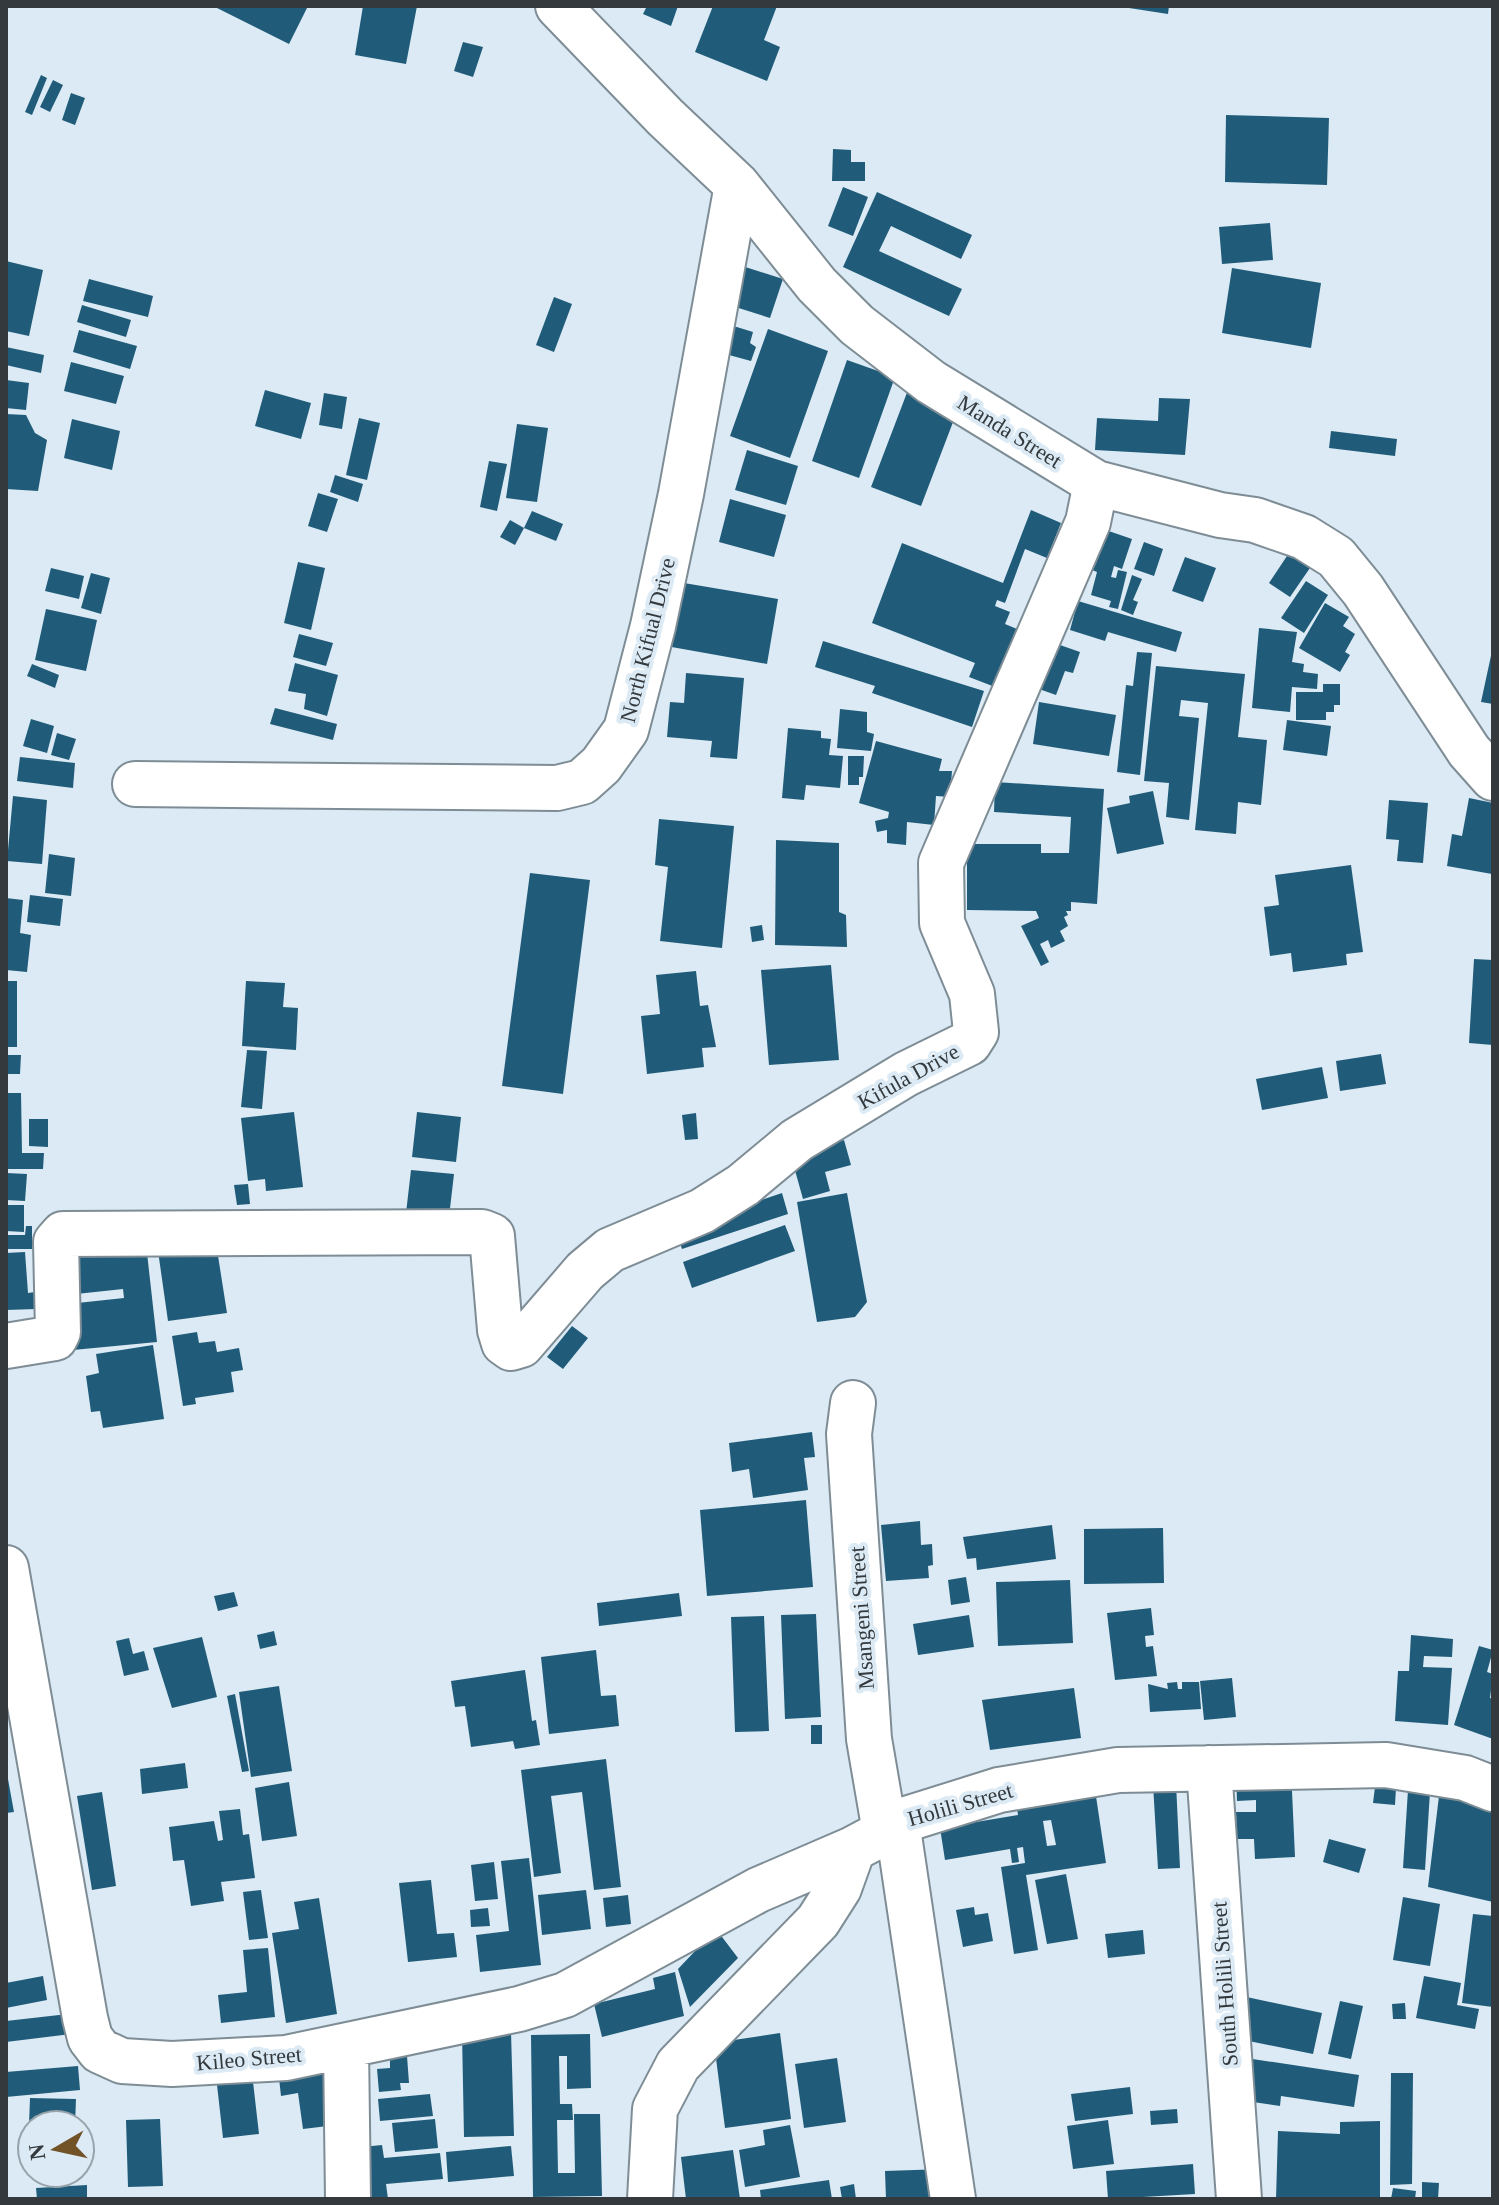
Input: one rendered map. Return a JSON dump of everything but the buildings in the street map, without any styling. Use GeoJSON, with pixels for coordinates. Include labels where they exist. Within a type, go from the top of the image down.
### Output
{"type":"FeatureCollection","features":[{"type":"Feature","properties":{"kind":"street","name":"Manda Street"},"geometry":{"type":"LineString","coordinates":[[558,6],[665,117],[737,185],[817,285],[857,325],[931,382],[1096,483],[1220,515],[1255,520],[1304,537],[1336,557],[1363,590],[1469,751],[1493,778]]}},
{"type":"Feature","properties":{"kind":"street","name":"North Kifual Drive"},"geometry":{"type":"LineString","coordinates":[[135,784],[557,788],[582,782],[601,765],[626,730],[653,626],[737,185]]}},
{"type":"Feature","properties":{"kind":"street","name":"Kifula Drive"},"geometry":{"type":"LineString","coordinates":[[6,1346],[55,1338],[58,1332],[56,1242],[63,1234],[183,1231],[482,1232],[492,1236],[500,1330],[504,1343],[511,1348],[521,1345],[585,1271],[610,1250],[702,1211],[743,1185],[797,1140],[906,1074],[951,1055],[969,1043],[976,1032],[972,994],[942,923],[941,863],[1088,522],[1096,483]]}},
{"type":"Feature","properties":{"kind":"street","name":"Msangeni Street"},"geometry":{"type":"LineString","coordinates":[[853,1403],[849,1434],[878,1834],[953,2199]]}},
{"type":"Feature","properties":{"kind":"street","name":"Kileo Street"},"geometry":{"type":"LineString","coordinates":[[6,1568],[90,2038],[100,2051],[122,2061],[172,2064],[286,2058],[519,2009],[565,1995],[758,1890],[878,1834]]}},
{"type":"Feature","properties":{"kind":"street","name":"Holili Street"},"geometry":{"type":"LineString","coordinates":[[878,1834],[999,1790],[1118,1770],[1386,1765],[1465,1778],[1493,1789]]}},
{"type":"Feature","properties":{"kind":"street","name":"South Holili Street"},"geometry":{"type":"LineString","coordinates":[[1209,1768],[1239,2199]]}},
{"type":"Feature","properties":{"kind":"street"},"geometry":{"type":"LineString","coordinates":[[650,2199],[655,2109],[678,2065],[818,1921],[878,1834]]}},
{"type":"Feature","properties":{"kind":"street"},"geometry":{"type":"LineString","coordinates":[[346,2046],[348,2199]]}}]}
